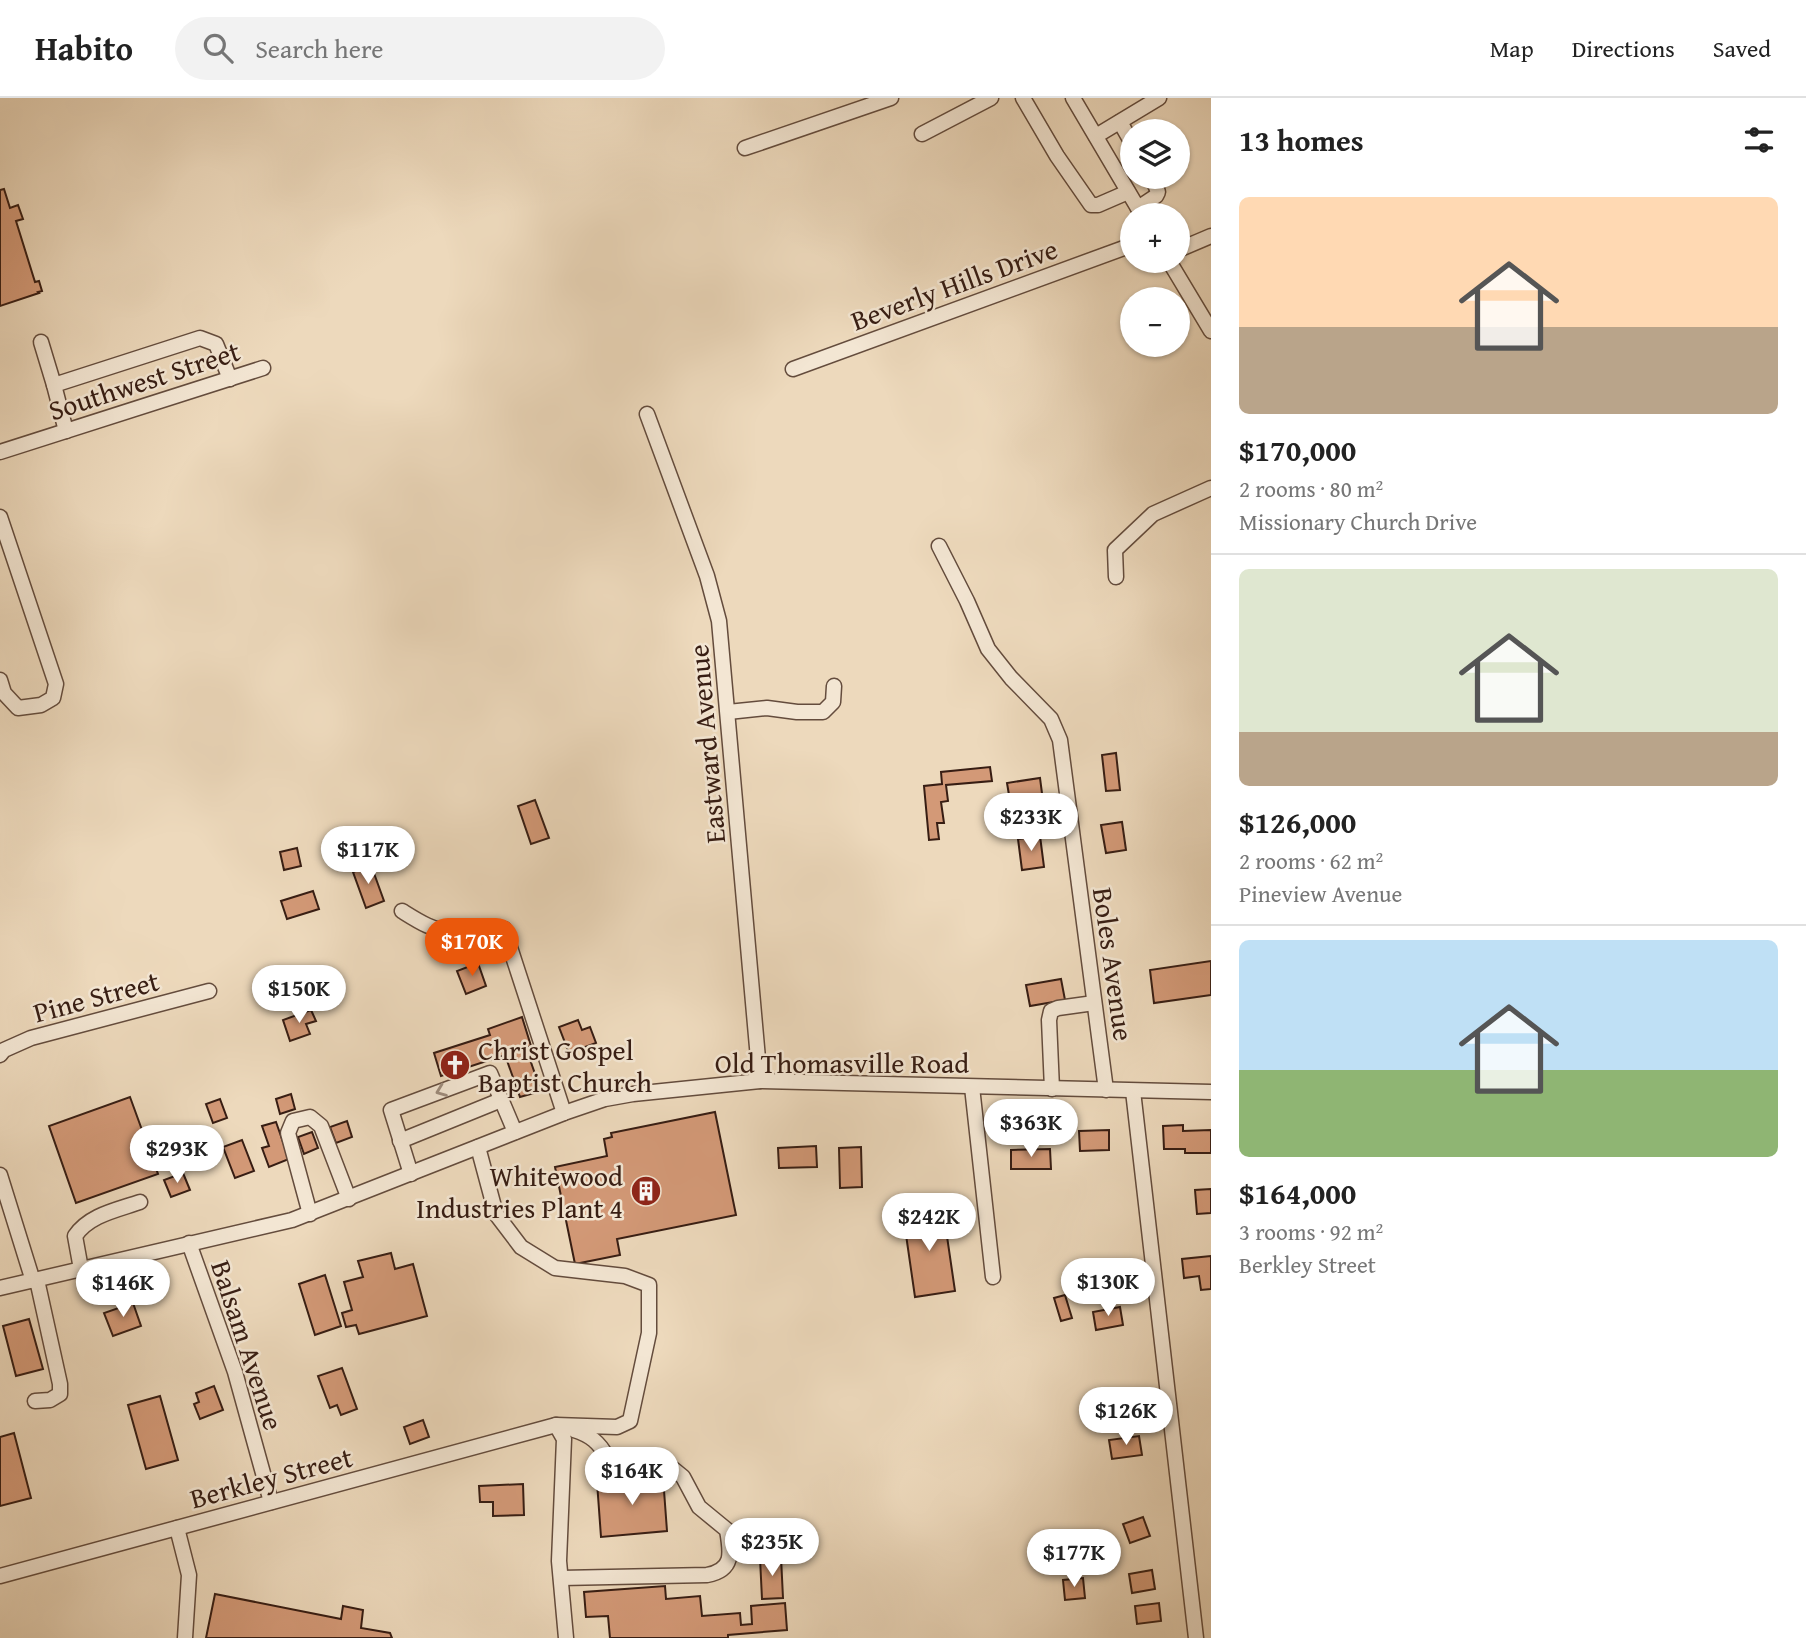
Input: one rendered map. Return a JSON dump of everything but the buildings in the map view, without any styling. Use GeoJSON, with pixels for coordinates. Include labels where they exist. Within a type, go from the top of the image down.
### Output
{"type":"FeatureCollection","features":[{"type":"Feature","properties":{"kind":"street"},"geometry":{"type":"LineString","coordinates":[[745,148],[891,98]]}},
{"type":"Feature","properties":{"kind":"street"},"geometry":{"type":"LineString","coordinates":[[922,134],[991,98]]}},
{"type":"Feature","properties":{"kind":"street"},"geometry":{"type":"LineString","coordinates":[[1023,98],[1057,156],[1091,205],[1098,205],[1128,192]]}},
{"type":"Feature","properties":{"kind":"street"},"geometry":{"type":"LineString","coordinates":[[1073,98],[1135,203]]}},
{"type":"Feature","properties":{"kind":"street"},"geometry":{"type":"LineString","coordinates":[[1125,119],[1159,98]]}},
{"type":"Feature","properties":{"kind":"street"},"geometry":{"type":"LineString","coordinates":[[1096,136],[1120,122]]}},
{"type":"Feature","properties":{"kind":"street"},"geometry":{"type":"LineString","coordinates":[[1149,203],[1156,196],[1157,189]]}},
{"type":"Feature","properties":{"kind":"street"},"geometry":{"type":"LineString","coordinates":[[1190,245],[1211,236]]}},
{"type":"Feature","properties":{"kind":"street","name":"Beverly Hills Drive"},"geometry":{"type":"LineString","coordinates":[[793,369],[1120,249]]}},
{"type":"Feature","properties":{"kind":"street"},"geometry":{"type":"LineString","coordinates":[[1177,273],[1209,323]]}},
{"type":"Feature","properties":{"kind":"street"},"geometry":{"type":"LineString","coordinates":[[54,385],[200,338],[216,344],[230,379]]}},
{"type":"Feature","properties":{"kind":"street"},"geometry":{"type":"LineString","coordinates":[[41,342],[66,431]]}},
{"type":"Feature","properties":{"kind":"street","name":"Southwest Street"},"geometry":{"type":"LineString","coordinates":[[0,452],[263,368]]}},
{"type":"Feature","properties":{"kind":"street","name":"Eastward Avenue"},"geometry":{"type":"LineString","coordinates":[[647,414],[707,576],[719,621],[760,1081]]}},
{"type":"Feature","properties":{"kind":"street"},"geometry":{"type":"LineString","coordinates":[[1116,577],[1115,550],[1131,532],[1153,514],[1211,488]]}},
{"type":"Feature","properties":{"kind":"street"},"geometry":{"type":"LineString","coordinates":[[0,517],[4,541],[56,684],[53,698],[41,705],[18,708],[4,692],[0,680]]}},
{"type":"Feature","properties":{"kind":"street","name":"Boles Avenue"},"geometry":{"type":"LineString","coordinates":[[939,546],[988,649],[1011,678],[1051,719],[1060,740],[1106,1090]]}},
{"type":"Feature","properties":{"kind":"street"},"geometry":{"type":"LineString","coordinates":[[728,712],[767,708],[823,712],[833,702],[834,685]]}},
{"type":"Feature","properties":{"kind":"street"},"geometry":{"type":"LineString","coordinates":[[402,911],[423,925],[452,932],[504,929],[564,1112]]}},
{"type":"Feature","properties":{"kind":"street","name":"Pine Street"},"geometry":{"type":"LineString","coordinates":[[0,1055],[4,1050],[31,1038],[209,991]]}},
{"type":"Feature","properties":{"kind":"street"},"geometry":{"type":"LineString","coordinates":[[1052,1089],[1051,1011],[1094,1003]]}},
{"type":"Feature","properties":{"kind":"street"},"geometry":{"type":"LineString","coordinates":[[411,1174],[391,1110],[489,1073],[515,1132]]}},
{"type":"Feature","properties":{"kind":"street","name":"Old Thomasville Road"},"geometry":{"type":"LineString","coordinates":[[0,1288],[292,1220],[564,1112],[605,1099],[633,1094],[760,1081],[1211,1092]]}},
{"type":"Feature","properties":{"kind":"street"},"geometry":{"type":"LineString","coordinates":[[972,1087],[993,1277]]}},
{"type":"Feature","properties":{"kind":"street"},"geometry":{"type":"LineString","coordinates":[[1133,1091],[1196,1638]]}},
{"type":"Feature","properties":{"kind":"street"},"geometry":{"type":"LineString","coordinates":[[400,1141],[501,1100]]}},
{"type":"Feature","properties":{"kind":"street"},"geometry":{"type":"LineString","coordinates":[[310,1214],[288,1133],[293,1121],[310,1117],[321,1126],[349,1199]]}},
{"type":"Feature","properties":{"kind":"street","name":"Berkley Street"},"geometry":{"type":"LineString","coordinates":[[0,1576],[556,1424],[617,1427],[630,1421],[649,1333],[649,1285],[625,1276],[555,1268],[521,1247],[496,1214],[478,1147]]}},
{"type":"Feature","properties":{"kind":"street"},"geometry":{"type":"LineString","coordinates":[[0,1175],[35,1281],[60,1384],[60,1394],[50,1400],[34,1401]]}},
{"type":"Feature","properties":{"kind":"street"},"geometry":{"type":"LineString","coordinates":[[81,1269],[75,1236],[81,1226],[102,1215],[140,1202]]}},
{"type":"Feature","properties":{"kind":"street","name":"Balsam Avenue"},"geometry":{"type":"LineString","coordinates":[[189,1243],[235,1372],[271,1502]]}},
{"type":"Feature","properties":{"kind":"street"},"geometry":{"type":"LineString","coordinates":[[556,1424],[564,1439],[559,1560],[566,1638]]}},
{"type":"Feature","properties":{"kind":"street"},"geometry":{"type":"LineString","coordinates":[[556,1424],[589,1435],[600,1445],[607,1457],[653,1461],[672,1468],[683,1476],[699,1507],[727,1530],[730,1550],[727,1566],[719,1573],[707,1575],[561,1578]]}},
{"type":"Feature","properties":{"kind":"street"},"geometry":{"type":"LineString","coordinates":[[177,1528],[189,1575],[185,1638]]}},
{"type":"Feature","properties":{"kind":"place","name":"Christ Gospel Baptist Church"},"geometry":{"type":"Point","coordinates":[455,1065]}},
{"type":"Feature","properties":{"kind":"place","name":"Whitewood Industries Plant 4"},"geometry":{"type":"Point","coordinates":[646,1191]}}]}
